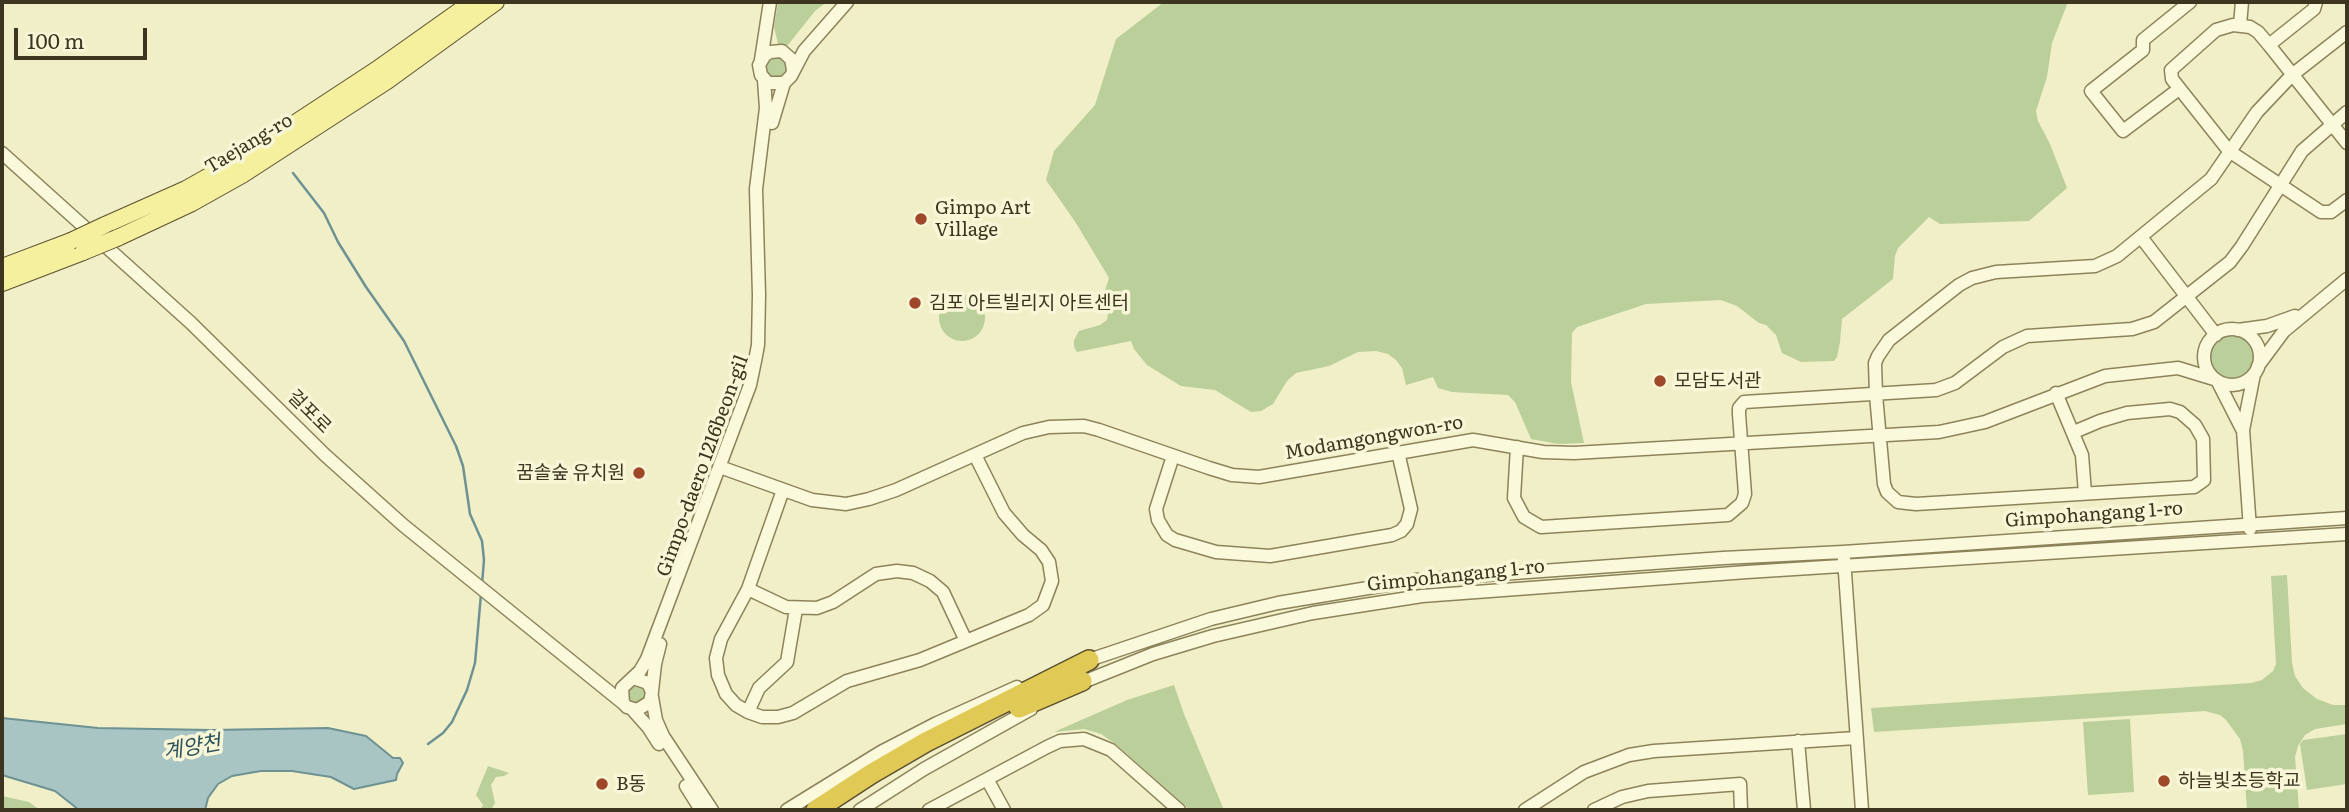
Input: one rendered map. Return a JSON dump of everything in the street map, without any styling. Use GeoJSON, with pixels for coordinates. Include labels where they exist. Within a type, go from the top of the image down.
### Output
{"type":"FeatureCollection","features":[{"type":"Feature","properties":{"kind":"highway"},"geometry":{"type":"LineString","coordinates":[[816,810],[926,742],[1089,660]]}},
{"type":"Feature","properties":{"kind":"highway"},"geometry":{"type":"LineString","coordinates":[[839,810],[938,749],[995,719],[1082,681]]}},
{"type":"Feature","properties":{"kind":"main road","name":"Taejang-ro"},"geometry":{"type":"LineString","coordinates":[[2,283],[77,246],[105,225],[186,189],[248,154],[376,70],[472,2]]}},
{"type":"Feature","properties":{"kind":"main road","name":"Taejang-ro"},"geometry":{"type":"LineString","coordinates":[[2,267],[117,237],[192,203],[242,175],[387,82],[496,2]]}},
{"type":"Feature","properties":{"kind":"street"},"geometry":{"type":"LineString","coordinates":[[770,2],[759,70],[764,80],[773,85],[788,80],[804,51],[845,2]]}},
{"type":"Feature","properties":{"kind":"street"},"geometry":{"type":"LineString","coordinates":[[761,60],[770,52],[781,52],[800,46],[845,2]]}},
{"type":"Feature","properties":{"kind":"street"},"geometry":{"type":"LineString","coordinates":[[2179,89],[2123,131],[2091,91],[2143,50],[2143,40],[2190,2]]}},
{"type":"Feature","properties":{"kind":"street"},"geometry":{"type":"LineString","coordinates":[[2240,25],[2242,2]]}},
{"type":"Feature","properties":{"kind":"street"},"geometry":{"type":"LineString","coordinates":[[2269,45],[2314,9],[2316,2]]}},
{"type":"Feature","properties":{"kind":"street"},"geometry":{"type":"LineString","coordinates":[[2347,143],[2258,32],[2240,25],[2224,26],[2174,65],[2170,75],[2229,151],[2326,214],[2347,200]]}},
{"type":"Feature","properties":{"kind":"street"},"geometry":{"type":"LineString","coordinates":[[2074,432],[2114,416],[2170,410],[2187,417],[2203,439],[2204,480],[2199,485],[1906,504],[1892,497],[1884,484],[1875,363],[1882,348],[1959,285],[1972,278],[1996,272],[2095,266],[2117,256],[2211,179],[2257,111],[2292,75],[2347,32]]}},
{"type":"Feature","properties":{"kind":"street"},"geometry":{"type":"LineString","coordinates":[[765,35],[793,64],[793,70]]}},
{"type":"Feature","properties":{"kind":"street","name":"Gimpo-daero 1216beon-gil"},"geometry":{"type":"LineString","coordinates":[[652,695],[659,650],[750,385],[758,345],[755,189],[766,108],[764,80]]}},
{"type":"Feature","properties":{"kind":"street","name":"Gimpo-daero 1216beon-gil"},"geometry":{"type":"LineString","coordinates":[[629,681],[647,659],[754,392],[762,363],[765,325],[763,184],[775,105],[784,83]]}},
{"type":"Feature","properties":{"kind":"street"},"geometry":{"type":"LineString","coordinates":[[1517,447],[1514,498],[1517,508],[1532,524],[1552,528],[1728,515],[1742,503],[1745,494],[1739,414],[1744,402],[1923,392],[1955,383],[2003,347],[2027,336],[2117,331],[2154,322],[2237,254],[2302,151],[2347,112]]}},
{"type":"Feature","properties":{"kind":"street","name":"걸포로"},"geometry":{"type":"LineString","coordinates":[[2,153],[223,353],[340,468],[403,525],[627,706]]}},
{"type":"Feature","properties":{"kind":"street"},"geometry":{"type":"LineString","coordinates":[[2141,237],[2216,335]]}},
{"type":"Feature","properties":{"kind":"street"},"geometry":{"type":"LineString","coordinates":[[2178,368],[2231,385],[2240,384],[2256,370],[2275,341],[2302,314],[2347,279]]}},
{"type":"Feature","properties":{"kind":"street"},"geometry":{"type":"LineString","coordinates":[[2178,368],[2194,360],[2216,335],[2223,331],[2267,326],[2302,314]]}},
{"type":"Feature","properties":{"kind":"street"},"geometry":{"type":"LineString","coordinates":[[2238,330],[2253,340],[2260,357],[2243,430],[2251,540]]}},
{"type":"Feature","properties":{"kind":"street"},"geometry":{"type":"LineString","coordinates":[[2206,348],[2205,365],[2243,430]]}},
{"type":"Feature","properties":{"kind":"street","name":"Modamgongwon-ro"},"geometry":{"type":"LineString","coordinates":[[722,468],[822,502],[856,502],[896,490],[1023,433],[1069,425],[1099,430],[1232,475],[1259,477],[1473,440],[1574,453],[1939,432],[1967,427],[2105,376],[2178,368]]}},
{"type":"Feature","properties":{"kind":"street"},"geometry":{"type":"LineString","coordinates":[[2056,393],[2074,432],[2083,461],[2085,493]]}},
{"type":"Feature","properties":{"kind":"street"},"geometry":{"type":"LineString","coordinates":[[1173,456],[1156,509],[1158,520],[1167,535],[1175,540],[1216,552],[1261,556],[1286,554],[1392,535],[1401,531],[1407,524],[1411,509],[1398,452]]}},
{"type":"Feature","properties":{"kind":"street"},"geometry":{"type":"LineString","coordinates":[[783,490],[748,589],[721,639],[716,666],[726,694],[736,705],[762,717],[786,716],[847,681],[908,664],[1037,610],[1047,598],[1052,581],[1046,556],[1004,513],[975,455]]}},
{"type":"Feature","properties":{"kind":"street","name":"Gimpohangang 1-ro"},"geometry":{"type":"LineString","coordinates":[[787,810],[881,752],[988,698],[1211,619],[1289,601],[1416,580],[2347,518]]}},
{"type":"Feature","properties":{"kind":"street","name":"Gimpohangang 1-ro"},"geometry":{"type":"LineString","coordinates":[[860,810],[924,769],[1082,681],[1213,636],[1363,604],[1480,590],[2347,534]]}},
{"type":"Feature","properties":{"kind":"street"},"geometry":{"type":"LineString","coordinates":[[1843,552],[1862,810]]}},
{"type":"Feature","properties":{"kind":"street"},"geometry":{"type":"LineString","coordinates":[[748,589],[778,604],[796,608],[817,608],[828,605],[876,574],[905,572],[923,577],[943,592],[966,640]]}},
{"type":"Feature","properties":{"kind":"street"},"geometry":{"type":"LineString","coordinates":[[748,712],[759,688],[787,662],[796,608]]}},
{"type":"Feature","properties":{"kind":"street"},"geometry":{"type":"LineString","coordinates":[[629,681],[621,693],[627,706],[648,727],[701,810]]}},
{"type":"Feature","properties":{"kind":"street"},"geometry":{"type":"LineString","coordinates":[[600,684],[629,681],[648,683],[656,720],[663,736],[712,810]]}},
{"type":"Feature","properties":{"kind":"street"},"geometry":{"type":"LineString","coordinates":[[627,706],[646,706],[652,695]]}},
{"type":"Feature","properties":{"kind":"street"},"geometry":{"type":"LineString","coordinates":[[1525,810],[1584,772],[1629,755],[1654,751],[1857,738]]}},
{"type":"Feature","properties":{"kind":"street"},"geometry":{"type":"LineString","coordinates":[[929,810],[1060,741],[1084,739],[1111,750],[1163,805],[1179,810]]}},
{"type":"Feature","properties":{"kind":"street"},"geometry":{"type":"LineString","coordinates":[[1798,741],[1804,810]]}},
{"type":"Feature","properties":{"kind":"street"},"geometry":{"type":"LineString","coordinates":[[987,779],[1004,810]]}},
{"type":"Feature","properties":{"kind":"street"},"geometry":{"type":"LineString","coordinates":[[1594,810],[1622,797],[1648,791],[1740,784],[1741,810]]}},
{"type":"Feature","properties":{"kind":"green space"},"geometry":{"type":"Polygon","coordinates":[[[778,2],[827,2],[815,11],[788,45],[779,48],[774,27],[778,2]]]}},
{"type":"Feature","properties":{"kind":"green space"},"geometry":{"type":"Polygon","coordinates":[[[1164,2],[2068,2],[2052,43],[2047,77],[2036,111],[2067,188],[2029,221],[1940,224],[1929,217],[1898,248],[1893,279],[1842,319],[1840,342],[1834,361],[1801,362],[1782,353],[1776,335],[1766,325],[1759,323],[1737,306],[1721,300],[1646,304],[1577,327],[1572,333],[1571,382],[1584,443],[1558,444],[1531,439],[1515,402],[1508,395],[1452,392],[1438,388],[1433,377],[1406,385],[1402,368],[1396,360],[1388,354],[1376,351],[1358,352],[1329,366],[1296,373],[1287,381],[1273,404],[1261,411],[1251,412],[1215,390],[1181,386],[1147,365],[1131,341],[1077,352],[1074,347],[1079,331],[1107,320],[1108,313],[1103,297],[1109,278],[1046,180],[1054,151],[1095,105],[1116,39],[1164,2]]]}},
{"type":"Feature","properties":{"kind":"green space"},"geometry":{"type":"Polygon","coordinates":[[[776,58],[783,61],[786,68],[783,75],[776,78],[769,75],[766,68],[769,61],[776,58]]]}},
{"type":"Feature","properties":{"kind":"green space"},"geometry":{"type":"Polygon","coordinates":[[[962,295],[979,301],[985,318],[979,335],[962,341],[945,335],[939,318],[945,301],[962,295]]]}},
{"type":"Feature","properties":{"kind":"green space"},"geometry":{"type":"Polygon","coordinates":[[[2232,336],[2241,337],[2248,342],[2253,349],[2253,367],[2248,374],[2241,379],[2232,380],[2223,379],[2216,374],[2211,367],[2210,358],[2211,349],[2216,342],[2223,337],[2232,336]]]}},
{"type":"Feature","properties":{"kind":"green space"},"geometry":{"type":"Polygon","coordinates":[[[2287,575],[2295,676],[2303,688],[2317,699],[2333,705],[2347,705],[2347,724],[2315,729],[2305,735],[2298,746],[2295,757],[2299,810],[2247,810],[2240,739],[2220,715],[2205,711],[1874,732],[1871,708],[2251,683],[2262,680],[2273,671],[2276,664],[2271,576],[2287,575]]]}},
{"type":"Feature","properties":{"kind":"green space"},"geometry":{"type":"Polygon","coordinates":[[[636,685],[642,688],[645,694],[642,700],[636,703],[630,700],[627,694],[630,688],[636,685]]]}},
{"type":"Feature","properties":{"kind":"green space"},"geometry":{"type":"Polygon","coordinates":[[[1174,685],[1224,810],[1190,810],[1101,734],[1084,729],[1054,732],[1127,700],[1174,685]]]}},
{"type":"Feature","properties":{"kind":"green space"},"geometry":{"type":"Polygon","coordinates":[[[2130,719],[2134,792],[2088,795],[2083,722],[2130,719]]]}},
{"type":"Feature","properties":{"kind":"green space"},"geometry":{"type":"Polygon","coordinates":[[[2347,734],[2347,784],[2307,790],[2300,744],[2303,740],[2347,734]]]}},
{"type":"Feature","properties":{"kind":"green space"},"geometry":{"type":"Polygon","coordinates":[[[488,766],[509,773],[496,777],[491,785],[495,803],[491,810],[480,810],[483,805],[476,795],[488,766]]]}},
{"type":"Feature","properties":{"kind":"green space"},"geometry":{"type":"Polygon","coordinates":[[[2,796],[29,802],[40,810],[2,808],[2,796]]]}},
{"type":"Feature","properties":{"kind":"water","name":"계양천"},"geometry":{"type":"Polygon","coordinates":[[[2,718],[98,728],[328,728],[366,736],[393,758],[400,758],[403,763],[396,780],[354,789],[331,777],[292,771],[261,771],[232,776],[218,784],[208,798],[205,810],[79,810],[55,791],[2,775],[2,718]]]}},
{"type":"Feature","properties":{"kind":"waterway"},"geometry":{"type":"LineString","coordinates":[[293,173],[324,213],[338,242],[366,287],[404,341],[456,446],[463,466],[470,514],[482,541],[482,584]]}},
{"type":"Feature","properties":{"kind":"waterway"},"geometry":{"type":"LineString","coordinates":[[428,744],[452,722],[467,690],[475,663],[481,594]]}},
{"type":"Feature","properties":{"kind":"place","name":"Gimpo Art Village"},"geometry":{"type":"Point","coordinates":[921,219]}},
{"type":"Feature","properties":{"kind":"place","name":"김포 아트빌리지 아트센터"},"geometry":{"type":"Point","coordinates":[915,303]}},
{"type":"Feature","properties":{"kind":"place","name":"모담도서관"},"geometry":{"type":"Point","coordinates":[1660,381]}},
{"type":"Feature","properties":{"kind":"place","name":"꿈솔숲 유치원"},"geometry":{"type":"Point","coordinates":[639,473]}},
{"type":"Feature","properties":{"kind":"place","name":"하늘빛초등학교"},"geometry":{"type":"Point","coordinates":[2164,781]}},
{"type":"Feature","properties":{"kind":"place","name":"B동"},"geometry":{"type":"Point","coordinates":[602,784]}}]}
